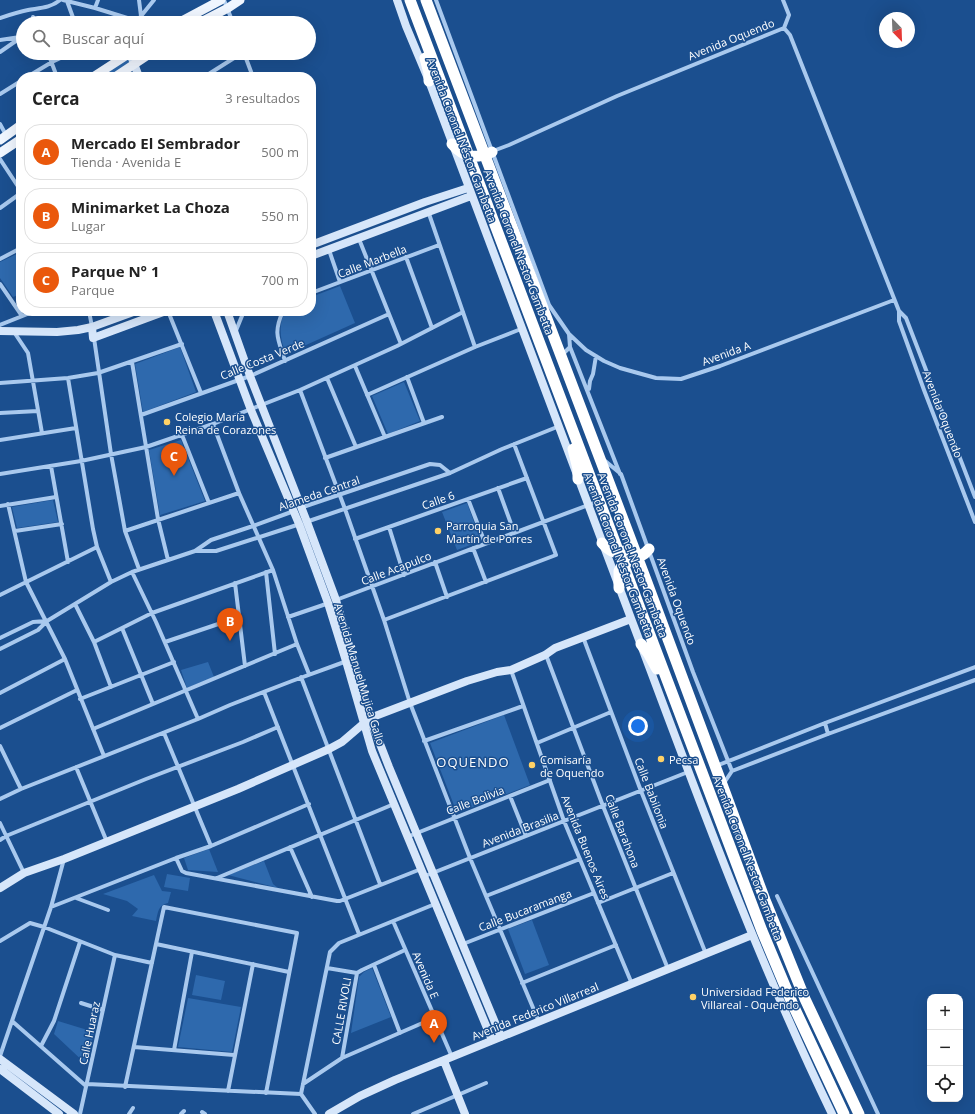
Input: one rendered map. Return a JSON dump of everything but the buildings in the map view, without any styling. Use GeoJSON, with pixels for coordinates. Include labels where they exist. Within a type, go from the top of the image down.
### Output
{"type":"FeatureCollection","features":[{"type":"Feature","properties":{"kind":"highway"},"geometry":{"type":"LineString","coordinates":[[401,0],[423,34],[424,54],[429,73],[429,82]]}},
{"type":"Feature","properties":{"kind":"highway","name":"Avenida Coronel Nestor Gambetta"},"geometry":{"type":"LineString","coordinates":[[410,0],[762,931],[793,1005],[844,1114]]}},
{"type":"Feature","properties":{"kind":"highway","name":"Avenida Coronel Nestor Gambetta"},"geometry":{"type":"LineString","coordinates":[[426,0],[489,153],[560,354],[634,547],[722,787],[778,933],[858,1114]]}},
{"type":"Feature","properties":{"kind":"highway"},"geometry":{"type":"LineString","coordinates":[[452,144],[459,152],[468,156],[489,153]]}},
{"type":"Feature","properties":{"kind":"highway"},"geometry":{"type":"LineString","coordinates":[[572,428],[572,446],[578,469],[578,479]]}},
{"type":"Feature","properties":{"kind":"highway"},"geometry":{"type":"LineString","coordinates":[[602,543],[613,552],[619,552],[634,547],[644,547],[648,549],[646,553],[638,558],[623,564],[620,571],[619,588]]}},
{"type":"Feature","properties":{"kind":"highway"},"geometry":{"type":"LineString","coordinates":[[641,644],[648,653],[660,675],[669,684]]}},
{"type":"Feature","properties":{"kind":"main road"},"geometry":{"type":"LineString","coordinates":[[191,16],[220,0]]}},
{"type":"Feature","properties":{"kind":"main road"},"geometry":{"type":"LineString","coordinates":[[209,16],[226,4],[240,0]]}},
{"type":"Feature","properties":{"kind":"main road"},"geometry":{"type":"LineString","coordinates":[[126,72],[141,60]]}},
{"type":"Feature","properties":{"kind":"main road"},"geometry":{"type":"LineString","coordinates":[[102,72],[118,61]]}},
{"type":"Feature","properties":{"kind":"main road"},"geometry":{"type":"LineString","coordinates":[[3,137],[16,129]]}},
{"type":"Feature","properties":{"kind":"main road"},"geometry":{"type":"LineString","coordinates":[[0,153],[16,142]]}},
{"type":"Feature","properties":{"kind":"street"},"geometry":{"type":"LineString","coordinates":[[63,0],[71,16]]}},
{"type":"Feature","properties":{"kind":"street"},"geometry":{"type":"LineString","coordinates":[[0,18],[15,13],[45,8],[63,0],[95,8],[118,16]]}},
{"type":"Feature","properties":{"kind":"street"},"geometry":{"type":"LineString","coordinates":[[95,8],[98,0]]}},
{"type":"Feature","properties":{"kind":"street"},"geometry":{"type":"LineString","coordinates":[[139,0],[141,16]]}},
{"type":"Feature","properties":{"kind":"street"},"geometry":{"type":"LineString","coordinates":[[141,16],[154,0]]}},
{"type":"Feature","properties":{"kind":"street","name":"Avenida Coronel Néstor Gambetta"},"geometry":{"type":"LineString","coordinates":[[397,0],[752,935],[804,1055],[832,1114]]}},
{"type":"Feature","properties":{"kind":"street"},"geometry":{"type":"LineString","coordinates":[[436,0],[489,153]]}},
{"type":"Feature","properties":{"kind":"street"},"geometry":{"type":"LineString","coordinates":[[783,0],[789,15],[784,28]]}},
{"type":"Feature","properties":{"kind":"street"},"geometry":{"type":"LineString","coordinates":[[226,4],[230,16]]}},
{"type":"Feature","properties":{"kind":"street","name":"Avenida Oquendo"},"geometry":{"type":"LineString","coordinates":[[489,153],[515,143],[617,96],[784,28],[790,35],[894,300],[899,311],[906,318],[975,497]]}},
{"type":"Feature","properties":{"kind":"street"},"geometry":{"type":"LineString","coordinates":[[0,40],[16,38]]}},
{"type":"Feature","properties":{"kind":"street"},"geometry":{"type":"LineString","coordinates":[[0,52],[16,41]]}},
{"type":"Feature","properties":{"kind":"street"},"geometry":{"type":"LineString","coordinates":[[35,72],[56,60]]}},
{"type":"Feature","properties":{"kind":"street"},"geometry":{"type":"LineString","coordinates":[[133,60],[137,72]]}},
{"type":"Feature","properties":{"kind":"street"},"geometry":{"type":"LineString","coordinates":[[212,72],[232,60]]}},
{"type":"Feature","properties":{"kind":"street"},"geometry":{"type":"LineString","coordinates":[[246,60],[251,72]]}},
{"type":"Feature","properties":{"kind":"street"},"geometry":{"type":"LineString","coordinates":[[118,61],[123,72]]}},
{"type":"Feature","properties":{"kind":"street"},"geometry":{"type":"LineString","coordinates":[[52,62],[55,72]]}},
{"type":"Feature","properties":{"kind":"street"},"geometry":{"type":"LineString","coordinates":[[0,94],[16,84]]}},
{"type":"Feature","properties":{"kind":"street"},"geometry":{"type":"LineString","coordinates":[[0,124],[3,137]]}},
{"type":"Feature","properties":{"kind":"street","name":"Avenida A"},"geometry":{"type":"LineString","coordinates":[[489,153],[510,198],[549,305],[569,334],[586,350],[604,361],[620,368],[656,378],[681,379],[720,366],[894,300]]}},
{"type":"Feature","properties":{"kind":"street"},"geometry":{"type":"LineString","coordinates":[[0,159],[16,184]]}},
{"type":"Feature","properties":{"kind":"street"},"geometry":{"type":"LineString","coordinates":[[316,254],[359,239],[428,211],[469,192]]}},
{"type":"Feature","properties":{"kind":"street"},"geometry":{"type":"LineString","coordinates":[[316,243],[425,202],[469,192]]}},
{"type":"Feature","properties":{"kind":"street"},"geometry":{"type":"LineString","coordinates":[[0,208],[16,196]]}},
{"type":"Feature","properties":{"kind":"street"},"geometry":{"type":"LineString","coordinates":[[428,211],[475,347]]}},
{"type":"Feature","properties":{"kind":"street"},"geometry":{"type":"LineString","coordinates":[[359,239],[401,344]]}},
{"type":"Feature","properties":{"kind":"street","name":"Calle Marbella"},"geometry":{"type":"LineString","coordinates":[[316,291],[439,245]]}},
{"type":"Feature","properties":{"kind":"street"},"geometry":{"type":"LineString","coordinates":[[329,250],[340,282]]}},
{"type":"Feature","properties":{"kind":"street"},"geometry":{"type":"LineString","coordinates":[[0,259],[16,251]]}},
{"type":"Feature","properties":{"kind":"street"},"geometry":{"type":"LineString","coordinates":[[406,257],[432,328]]}},
{"type":"Feature","properties":{"kind":"street"},"geometry":{"type":"LineString","coordinates":[[0,284],[16,307]]}},
{"type":"Feature","properties":{"kind":"street","name":"Avenida Oquendo"},"geometry":{"type":"LineString","coordinates":[[899,311],[899,321],[975,522]]}},
{"type":"Feature","properties":{"kind":"street"},"geometry":{"type":"LineString","coordinates":[[0,474],[81,461],[146,447],[182,435],[251,410],[355,366],[463,312]]}},
{"type":"Feature","properties":{"kind":"street","name":"Calle Costa Verde"},"geometry":{"type":"LineString","coordinates":[[140,415],[250,376],[389,314]]}},
{"type":"Feature","properties":{"kind":"street"},"geometry":{"type":"LineString","coordinates":[[0,325],[22,316]]}},
{"type":"Feature","properties":{"kind":"street"},"geometry":{"type":"LineString","coordinates":[[90,316],[98,373],[125,531],[139,569]]}},
{"type":"Feature","properties":{"kind":"street"},"geometry":{"type":"LineString","coordinates":[[0,331],[57,332],[78,330],[92,327],[122,316]]}},
{"type":"Feature","properties":{"kind":"street"},"geometry":{"type":"LineString","coordinates":[[94,338],[153,316]]}},
{"type":"Feature","properties":{"kind":"street"},"geometry":{"type":"LineString","coordinates":[[169,316],[201,393]]}},
{"type":"Feature","properties":{"kind":"street","name":"Avenida Manuel Mujica Gallo"},"geometry":{"type":"LineString","coordinates":[[216,316],[251,410],[332,602]]}},
{"type":"Feature","properties":{"kind":"street","name":"Avenida Manuel Mujica Gallo"},"geometry":{"type":"LineString","coordinates":[[229,316],[261,406],[307,522],[350,660],[370,718],[501,1037]]}},
{"type":"Feature","properties":{"kind":"street"},"geometry":{"type":"LineString","coordinates":[[235,332],[242,316]]}},
{"type":"Feature","properties":{"kind":"street"},"geometry":{"type":"LineString","coordinates":[[281,316],[277,324],[278,339],[286,360]]}},
{"type":"Feature","properties":{"kind":"street"},"geometry":{"type":"LineString","coordinates":[[367,395],[475,347],[521,329]]}},
{"type":"Feature","properties":{"kind":"street"},"geometry":{"type":"LineString","coordinates":[[14,332],[28,353],[42,433]]}},
{"type":"Feature","properties":{"kind":"street"},"geometry":{"type":"LineString","coordinates":[[560,354],[566,352],[570,348],[569,334]]}},
{"type":"Feature","properties":{"kind":"street"},"geometry":{"type":"LineString","coordinates":[[0,383],[68,378],[98,373],[182,344]]}},
{"type":"Feature","properties":{"kind":"street","name":"Avenida Oquendo"},"geometry":{"type":"LineString","coordinates":[[570,348],[621,474],[693,672],[729,760],[732,771]]}},
{"type":"Feature","properties":{"kind":"street"},"geometry":{"type":"LineString","coordinates":[[589,392],[596,356]]}},
{"type":"Feature","properties":{"kind":"street"},"geometry":{"type":"LineString","coordinates":[[132,362],[158,519],[168,560]]}},
{"type":"Feature","properties":{"kind":"street"},"geometry":{"type":"LineString","coordinates":[[355,366],[385,437]]}},
{"type":"Feature","properties":{"kind":"street"},"geometry":{"type":"LineString","coordinates":[[407,377],[424,423]]}},
{"type":"Feature","properties":{"kind":"street"},"geometry":{"type":"LineString","coordinates":[[68,378],[93,529],[97,547],[111,582]]}},
{"type":"Feature","properties":{"kind":"street"},"geometry":{"type":"LineString","coordinates":[[327,378],[356,447]]}},
{"type":"Feature","properties":{"kind":"street"},"geometry":{"type":"LineString","coordinates":[[300,390],[345,508],[424,741],[470,858],[539,1022]]}},
{"type":"Feature","properties":{"kind":"street"},"geometry":{"type":"LineString","coordinates":[[0,413],[38,411]]}},
{"type":"Feature","properties":{"kind":"street"},"geometry":{"type":"LineString","coordinates":[[325,458],[442,417]]}},
{"type":"Feature","properties":{"kind":"street"},"geometry":{"type":"LineString","coordinates":[[213,424],[239,493],[273,570],[297,644],[309,674]]}},
{"type":"Feature","properties":{"kind":"street","name":"Alameda Central"},"geometry":{"type":"LineString","coordinates":[[195,551],[216,551],[260,538],[450,473],[558,426]]}},
{"type":"Feature","properties":{"kind":"street"},"geometry":{"type":"LineString","coordinates":[[0,440],[76,428]]}},
{"type":"Feature","properties":{"kind":"street"},"geometry":{"type":"LineString","coordinates":[[182,435],[209,503]]}},
{"type":"Feature","properties":{"kind":"street"},"geometry":{"type":"LineString","coordinates":[[384,620],[556,555],[514,444]]}},
{"type":"Feature","properties":{"kind":"street"},"geometry":{"type":"LineString","coordinates":[[599,456],[621,474]]}},
{"type":"Feature","properties":{"kind":"street","name":"Alameda Central"},"geometry":{"type":"LineString","coordinates":[[0,649],[38,630],[47,621],[111,582],[139,569],[195,551],[211,540],[430,464],[440,465],[450,473]]}},
{"type":"Feature","properties":{"kind":"street"},"geometry":{"type":"LineString","coordinates":[[51,466],[68,562]]}},
{"type":"Feature","properties":{"kind":"street","name":"Calle 6"},"geometry":{"type":"LineString","coordinates":[[355,539],[527,478]]}},
{"type":"Feature","properties":{"kind":"street"},"geometry":{"type":"LineString","coordinates":[[498,488],[514,532]]}},
{"type":"Feature","properties":{"kind":"street"},"geometry":{"type":"LineString","coordinates":[[125,531],[239,493]]}},
{"type":"Feature","properties":{"kind":"street"},"geometry":{"type":"LineString","coordinates":[[0,506],[56,497]]}},
{"type":"Feature","properties":{"kind":"street"},"geometry":{"type":"LineString","coordinates":[[468,499],[485,543]]}},
{"type":"Feature","properties":{"kind":"street","name":"Calle Acapulco"},"geometry":{"type":"LineString","coordinates":[[288,617],[372,587],[599,500]]}},
{"type":"Feature","properties":{"kind":"street"},"geometry":{"type":"LineString","coordinates":[[8,504],[26,582],[65,659],[104,756]]}},
{"type":"Feature","properties":{"kind":"street"},"geometry":{"type":"LineString","coordinates":[[15,531],[62,524]]}},
{"type":"Feature","properties":{"kind":"street"},"geometry":{"type":"LineString","coordinates":[[389,526],[404,574]]}},
{"type":"Feature","properties":{"kind":"street"},"geometry":{"type":"LineString","coordinates":[[0,595],[97,547]]}},
{"type":"Feature","properties":{"kind":"street"},"geometry":{"type":"LineString","coordinates":[[473,548],[486,582]]}},
{"type":"Feature","properties":{"kind":"street"},"geometry":{"type":"LineString","coordinates":[[435,562],[447,597]]}},
{"type":"Feature","properties":{"kind":"street"},"geometry":{"type":"LineString","coordinates":[[94,642],[152,613],[273,570]]}},
{"type":"Feature","properties":{"kind":"street"},"geometry":{"type":"LineString","coordinates":[[132,572],[174,662],[198,720]]}},
{"type":"Feature","properties":{"kind":"street"},"geometry":{"type":"LineString","coordinates":[[266,572],[275,654]]}},
{"type":"Feature","properties":{"kind":"street"},"geometry":{"type":"LineString","coordinates":[[235,583],[244,666]]}},
{"type":"Feature","properties":{"kind":"street"},"geometry":{"type":"LineString","coordinates":[[75,604],[94,642],[111,687]]}},
{"type":"Feature","properties":{"kind":"street"},"geometry":{"type":"LineString","coordinates":[[165,642],[239,617]]}},
{"type":"Feature","properties":{"kind":"street"},"geometry":{"type":"LineString","coordinates":[[0,888],[24,873],[64,859],[194,807],[329,749],[342,742],[370,718],[467,682],[497,672],[510,670],[545,655],[555,648],[631,619]]}},
{"type":"Feature","properties":{"kind":"street","name":"Alameda Central"},"geometry":{"type":"LineString","coordinates":[[0,638],[33,622],[47,621]]}},
{"type":"Feature","properties":{"kind":"street"},"geometry":{"type":"LineString","coordinates":[[122,628],[153,704]]}},
{"type":"Feature","properties":{"kind":"street","name":"Calle Babilonia"},"geometry":{"type":"LineString","coordinates":[[583,637],[641,791],[706,954]]}},
{"type":"Feature","properties":{"kind":"street"},"geometry":{"type":"LineString","coordinates":[[93,729],[297,644]]}},
{"type":"Feature","properties":{"kind":"street","name":"Calle Barahona"},"geometry":{"type":"LineString","coordinates":[[545,655],[668,969]]}},
{"type":"Feature","properties":{"kind":"street"},"geometry":{"type":"LineString","coordinates":[[0,693],[65,659]]}},
{"type":"Feature","properties":{"kind":"street"},"geometry":{"type":"LineString","coordinates":[[0,799],[20,789],[198,720],[301,677],[350,660]]}},
{"type":"Feature","properties":{"kind":"street","name":"Avenida Manuel Mujica Gallo"},"geometry":{"type":"LineString","coordinates":[[350,660],[363,723],[372,751],[492,1040]]}},
{"type":"Feature","properties":{"kind":"street"},"geometry":{"type":"LineString","coordinates":[[80,698],[174,662]]}},
{"type":"Feature","properties":{"kind":"street"},"geometry":{"type":"LineString","coordinates":[[715,766],[975,667]]}},
{"type":"Feature","properties":{"kind":"street","name":"Avenida Buenos Aires"},"geometry":{"type":"LineString","coordinates":[[510,670],[564,821],[632,984]]}},
{"type":"Feature","properties":{"kind":"street"},"geometry":{"type":"LineString","coordinates":[[301,677],[380,884]]}},
{"type":"Feature","properties":{"kind":"street"},"geometry":{"type":"LineString","coordinates":[[722,787],[732,771],[975,680]]}},
{"type":"Feature","properties":{"kind":"street"},"geometry":{"type":"LineString","coordinates":[[0,728],[77,690]]}},
{"type":"Feature","properties":{"kind":"street"},"geometry":{"type":"LineString","coordinates":[[264,692],[359,934]]}},
{"type":"Feature","properties":{"kind":"street"},"geometry":{"type":"LineString","coordinates":[[424,741],[523,706]]}},
{"type":"Feature","properties":{"kind":"street"},"geometry":{"type":"LineString","coordinates":[[537,743],[611,712]]}},
{"type":"Feature","properties":{"kind":"street"},"geometry":{"type":"LineString","coordinates":[[825,723],[828,734]]}},
{"type":"Feature","properties":{"kind":"street"},"geometry":{"type":"LineString","coordinates":[[0,840],[6,836],[278,727]]}},
{"type":"Feature","properties":{"kind":"street"},"geometry":{"type":"LineString","coordinates":[[164,732],[211,846]]}},
{"type":"Feature","properties":{"kind":"street"},"geometry":{"type":"LineString","coordinates":[[0,746],[20,789]]}},
{"type":"Feature","properties":{"kind":"street"},"geometry":{"type":"LineString","coordinates":[[76,768],[107,842]]}},
{"type":"Feature","properties":{"kind":"street","name":"Avenida Brasilia"},"geometry":{"type":"LineString","coordinates":[[345,899],[380,884],[423,872],[433,873],[689,772]]}},
{"type":"Feature","properties":{"kind":"street","name":"Calle Bolivia"},"geometry":{"type":"LineString","coordinates":[[407,837],[550,780]]}},
{"type":"Feature","properties":{"kind":"street"},"geometry":{"type":"LineString","coordinates":[[510,796],[526,836]]}},
{"type":"Feature","properties":{"kind":"street"},"geometry":{"type":"LineString","coordinates":[[51,907],[176,858],[211,846],[308,804]]}},
{"type":"Feature","properties":{"kind":"street"},"geometry":{"type":"LineString","coordinates":[[217,878],[394,804]]}},
{"type":"Feature","properties":{"kind":"street"},"geometry":{"type":"LineString","coordinates":[[0,823],[24,873]]}},
{"type":"Feature","properties":{"kind":"street"},"geometry":{"type":"LineString","coordinates":[[290,847],[312,897]]}},
{"type":"Feature","properties":{"kind":"street"},"geometry":{"type":"LineString","coordinates":[[176,858],[182,871],[186,873],[312,897],[337,901],[345,899]]}},
{"type":"Feature","properties":{"kind":"street"},"geometry":{"type":"LineString","coordinates":[[64,859],[51,907],[0,1058],[74,1114]]}},
{"type":"Feature","properties":{"kind":"street"},"geometry":{"type":"LineString","coordinates":[[486,896],[580,859]]}},
{"type":"Feature","properties":{"kind":"street"},"geometry":{"type":"LineString","coordinates":[[598,903],[673,873]]}},
{"type":"Feature","properties":{"kind":"street","name":"Calle Bucaramanga"},"geometry":{"type":"LineString","coordinates":[[463,944],[594,893]]}},
{"type":"Feature","properties":{"kind":"street"},"geometry":{"type":"LineString","coordinates":[[54,896],[57,902],[62,903]]}},
{"type":"Feature","properties":{"kind":"street"},"geometry":{"type":"LineString","coordinates":[[777,896],[878,1114]]}},
{"type":"Feature","properties":{"kind":"street"},"geometry":{"type":"LineString","coordinates":[[75,898],[108,910]]}},
{"type":"Feature","properties":{"kind":"street"},"geometry":{"type":"LineString","coordinates":[[315,1114],[301,1094],[330,952],[334,946],[339,943],[436,904]]}},
{"type":"Feature","properties":{"kind":"street"},"geometry":{"type":"LineString","coordinates":[[125,1087],[164,907],[297,933],[266,1093]]}},
{"type":"Feature","properties":{"kind":"street","name":"Avenida E"},"geometry":{"type":"LineString","coordinates":[[393,921],[434,1018],[448,1059]]}},
{"type":"Feature","properties":{"kind":"street"},"geometry":{"type":"LineString","coordinates":[[0,941],[30,923],[44,927],[114,955],[152,963]]}},
{"type":"Feature","properties":{"kind":"street","name":"Avenida Federico Villarreal"},"geometry":{"type":"LineString","coordinates":[[331,1113],[381,1086],[752,935]]}},
{"type":"Feature","properties":{"kind":"street"},"geometry":{"type":"LineString","coordinates":[[41,1046],[54,1021],[80,942]]}},
{"type":"Feature","properties":{"kind":"street"},"geometry":{"type":"LineString","coordinates":[[156,944],[290,972]]}},
{"type":"Feature","properties":{"kind":"street"},"geometry":{"type":"LineString","coordinates":[[522,983],[616,946]]}},
{"type":"Feature","properties":{"kind":"street","name":"CALLE RIVOLI"},"geometry":{"type":"LineString","coordinates":[[342,1058],[357,973],[406,950]]}},
{"type":"Feature","properties":{"kind":"street"},"geometry":{"type":"LineString","coordinates":[[174,1050],[192,952]]}},
{"type":"Feature","properties":{"kind":"street","name":"Calle Huaraz"},"geometry":{"type":"LineString","coordinates":[[80,1114],[114,955]]}},
{"type":"Feature","properties":{"kind":"street"},"geometry":{"type":"LineString","coordinates":[[228,1091],[253,964]]}},
{"type":"Feature","properties":{"kind":"street"},"geometry":{"type":"LineString","coordinates":[[374,965],[400,1033]]}},
{"type":"Feature","properties":{"kind":"street"},"geometry":{"type":"LineString","coordinates":[[327,968],[357,973]]}},
{"type":"Feature","properties":{"kind":"street"},"geometry":{"type":"LineString","coordinates":[[81,1003],[103,1010]]}},
{"type":"Feature","properties":{"kind":"street"},"geometry":{"type":"LineString","coordinates":[[303,1084],[342,1058],[434,1018]]}},
{"type":"Feature","properties":{"kind":"street"},"geometry":{"type":"LineString","coordinates":[[12,1020],[86,1085],[301,1094]]}},
{"type":"Feature","properties":{"kind":"street"},"geometry":{"type":"LineString","coordinates":[[134,1046],[234,1055]]}},
{"type":"Feature","properties":{"kind":"street"},"geometry":{"type":"LineString","coordinates":[[448,1059],[457,1095],[465,1114]]}},
{"type":"Feature","properties":{"kind":"street"},"geometry":{"type":"LineString","coordinates":[[0,1069],[59,1114]]}},
{"type":"Feature","properties":{"kind":"street"},"geometry":{"type":"LineString","coordinates":[[412,1114],[486,1083]]}},
{"type":"Feature","properties":{"kind":"street"},"geometry":{"type":"LineString","coordinates":[[129,1114],[133,1108]]}},
{"type":"Feature","properties":{"kind":"shaded area"},"geometry":{"type":"Polygon","coordinates":[[[126,60],[135,60],[117,72],[108,72],[126,60]]]}},
{"type":"Feature","properties":{"kind":"shaded area"},"geometry":{"type":"Polygon","coordinates":[[[16,254],[16,296],[13,297],[0,278],[0,262],[16,254]]]}},
{"type":"Feature","properties":{"kind":"shaded area"},"geometry":{"type":"Polygon","coordinates":[[[340,286],[355,323],[286,354],[282,343],[281,332],[281,322],[283,316],[316,316],[316,295],[340,286]]]}},
{"type":"Feature","properties":{"kind":"shaded area"},"geometry":{"type":"Polygon","coordinates":[[[180,347],[196,392],[143,412],[135,364],[180,347]]]}},
{"type":"Feature","properties":{"kind":"shaded area"},"geometry":{"type":"Polygon","coordinates":[[[404,382],[420,421],[388,434],[372,396],[404,382]]]}},
{"type":"Feature","properties":{"kind":"shaded area"},"geometry":{"type":"Polygon","coordinates":[[[181,440],[205,501],[160,515],[149,450],[181,440]]]}},
{"type":"Feature","properties":{"kind":"shaded area"},"geometry":{"type":"Polygon","coordinates":[[[53,500],[58,522],[17,528],[12,507],[53,500]]]}},
{"type":"Feature","properties":{"kind":"shaded area"},"geometry":{"type":"Polygon","coordinates":[[[467,503],[481,541],[457,550],[442,512],[467,503]]]}},
{"type":"Feature","properties":{"kind":"shaded area"},"geometry":{"type":"Polygon","coordinates":[[[208,662],[214,677],[187,688],[181,670],[208,662]]]}},
{"type":"Feature","properties":{"kind":"shaded area"},"geometry":{"type":"Polygon","coordinates":[[[504,715],[530,785],[457,813],[430,743],[504,715]]]}},
{"type":"Feature","properties":{"kind":"shaded area"},"geometry":{"type":"Polygon","coordinates":[[[209,849],[218,872],[188,870],[184,858],[209,849]]]}},
{"type":"Feature","properties":{"kind":"shaded area"},"geometry":{"type":"Polygon","coordinates":[[[264,861],[273,884],[278,888],[228,875],[264,861]]]}},
{"type":"Feature","properties":{"kind":"shaded area"},"geometry":{"type":"Polygon","coordinates":[[[167,874],[190,878],[188,891],[164,887],[167,874]]]}},
{"type":"Feature","properties":{"kind":"shaded area"},"geometry":{"type":"Polygon","coordinates":[[[154,875],[162,891],[171,892],[168,903],[160,907],[156,921],[132,916],[138,909],[127,901],[103,894],[154,875]]]}},
{"type":"Feature","properties":{"kind":"shaded area"},"geometry":{"type":"Polygon","coordinates":[[[532,920],[549,965],[525,974],[508,929],[532,920]]]}},
{"type":"Feature","properties":{"kind":"shaded area"},"geometry":{"type":"Polygon","coordinates":[[[372,968],[391,1017],[351,1033],[359,977],[364,972],[372,968]]]}},
{"type":"Feature","properties":{"kind":"shaded area"},"geometry":{"type":"Polygon","coordinates":[[[196,975],[225,981],[221,1000],[192,995],[196,975]]]}},
{"type":"Feature","properties":{"kind":"shaded area"},"geometry":{"type":"Polygon","coordinates":[[[188,998],[241,1007],[232,1052],[178,1047],[188,998]]]}},
{"type":"Feature","properties":{"kind":"shaded area"},"geometry":{"type":"Polygon","coordinates":[[[58,1021],[94,1032],[87,1065],[54,1034],[58,1021]]]}},
{"type":"Feature","properties":{"kind":"place","name":"Colegio María Reina de Corazones"},"geometry":{"type":"Point","coordinates":[167,422]}},
{"type":"Feature","properties":{"kind":"place","name":"Parque N° 1"},"geometry":{"type":"Point","coordinates":[174,476]}},
{"type":"Feature","properties":{"kind":"place","name":"Parroquia San Martín de Porres"},"geometry":{"type":"Point","coordinates":[438,531]}},
{"type":"Feature","properties":{"kind":"place","name":"Minimarket La Choza"},"geometry":{"type":"Point","coordinates":[230,641]}},
{"type":"Feature","properties":{"kind":"place","name":"Pecsa"},"geometry":{"type":"Point","coordinates":[661,759]}},
{"type":"Feature","properties":{"kind":"place","name":"Comisaría de Oquendo"},"geometry":{"type":"Point","coordinates":[532,765]}},
{"type":"Feature","properties":{"kind":"place","name":"Universidad Federico Villareal - Oquendo"},"geometry":{"type":"Point","coordinates":[693,997]}},
{"type":"Feature","properties":{"kind":"place","name":"Mercado El Sembrador"},"geometry":{"type":"Point","coordinates":[434,1043]}},
{"type":"Feature","properties":{"kind":"district","name":"OQUENDO"},"geometry":{"type":"Point","coordinates":[473,762]}}]}
